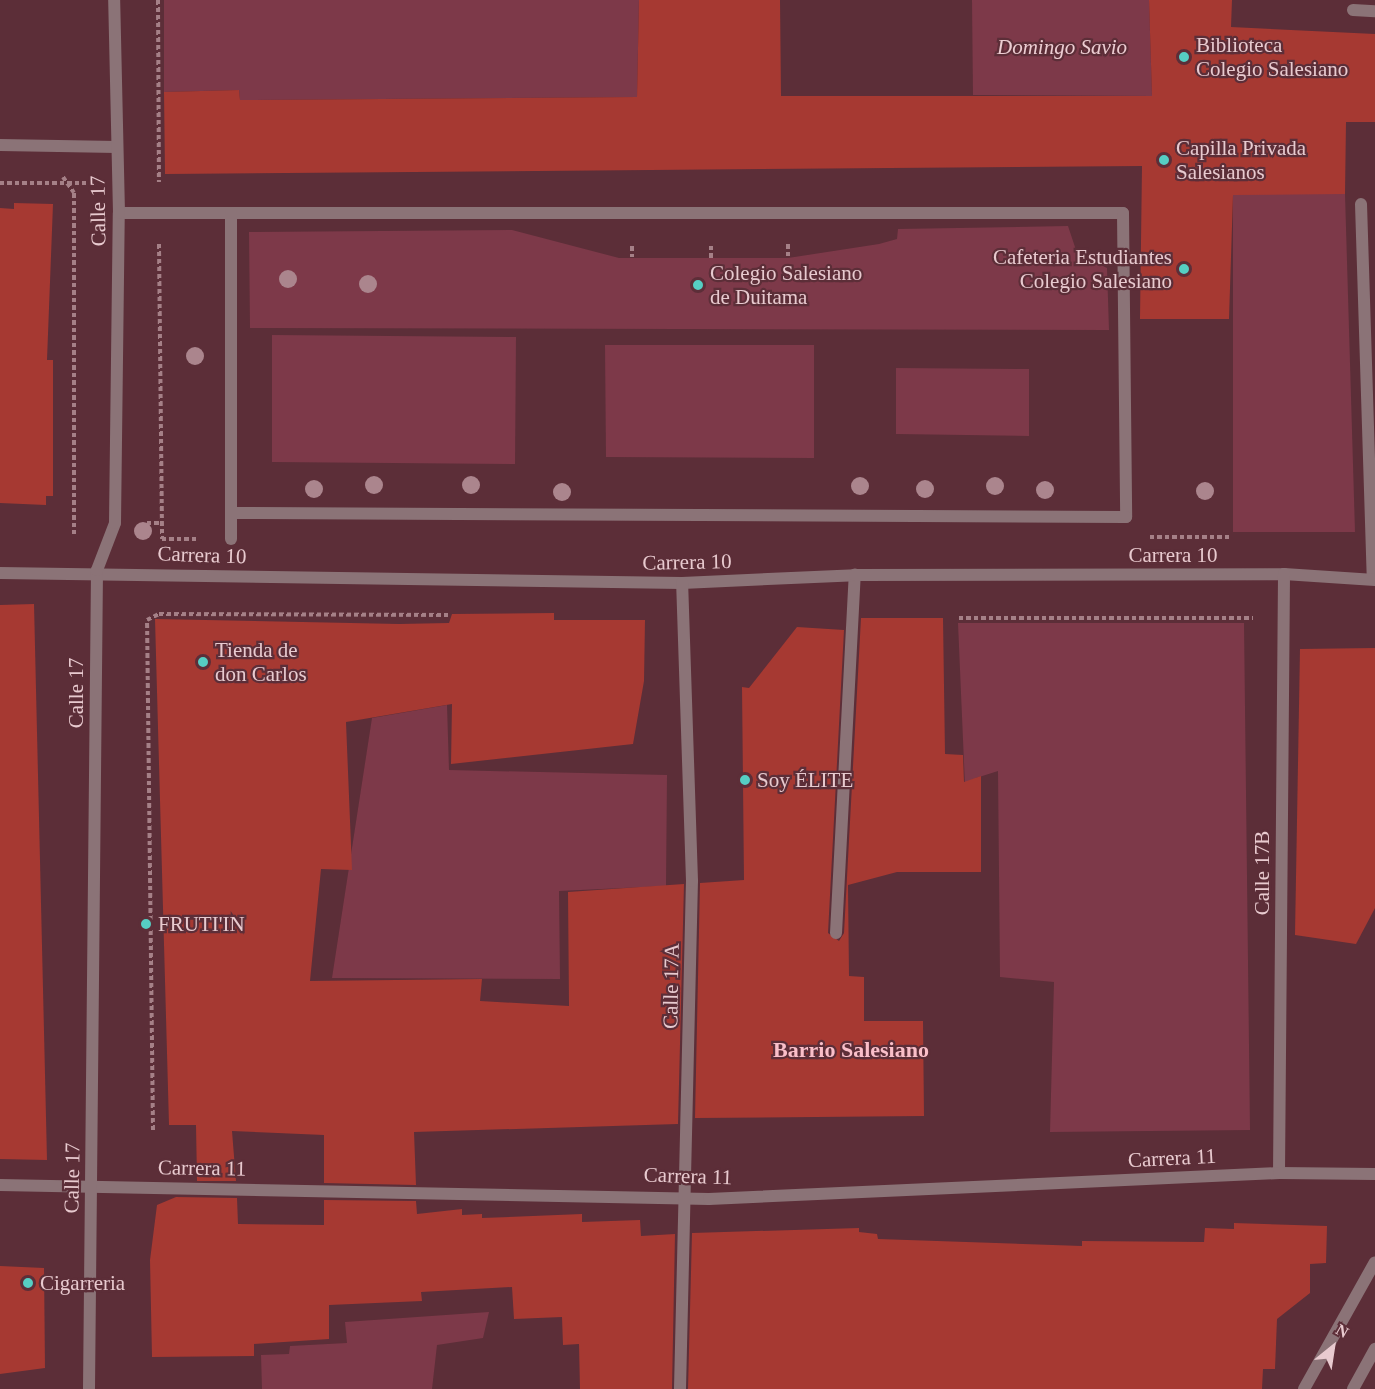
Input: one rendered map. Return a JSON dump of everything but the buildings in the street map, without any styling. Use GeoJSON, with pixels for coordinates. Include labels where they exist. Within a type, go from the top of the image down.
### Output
{"type":"FeatureCollection","features":[{"type":"Feature","properties":{"kind":"street","name":"Calle 17"},"geometry":{"type":"LineString","coordinates":[[89,1389],[97,570],[116,523],[119,213],[114,0]]}},
{"type":"Feature","properties":{"kind":"street"},"geometry":{"type":"LineString","coordinates":[[1353,10],[1375,11]]}},
{"type":"Feature","properties":{"kind":"street"},"geometry":{"type":"LineString","coordinates":[[0,146],[117,147]]}},
{"type":"Feature","properties":{"kind":"street"},"geometry":{"type":"LineString","coordinates":[[1361,204],[1374,579]]}},
{"type":"Feature","properties":{"kind":"street"},"geometry":{"type":"LineString","coordinates":[[119,213],[1123,213],[1126,516],[231,513]]}},
{"type":"Feature","properties":{"kind":"street"},"geometry":{"type":"LineString","coordinates":[[231,213],[231,539]]}},
{"type":"Feature","properties":{"kind":"street","name":"Carrera 10"},"geometry":{"type":"LineString","coordinates":[[0,573],[97,570],[682,583],[855,575],[1284,574],[1374,579]]}},
{"type":"Feature","properties":{"kind":"street","name":"Calle 17B"},"geometry":{"type":"LineString","coordinates":[[1279,1173],[1284,574]]}},
{"type":"Feature","properties":{"kind":"street"},"geometry":{"type":"LineString","coordinates":[[836,933],[855,575]]}},
{"type":"Feature","properties":{"kind":"street","name":"Calle 17A"},"geometry":{"type":"LineString","coordinates":[[680,1389],[681,1222],[686,1195],[692,880],[682,583]]}},
{"type":"Feature","properties":{"kind":"street","name":"Carrera 11"},"geometry":{"type":"LineString","coordinates":[[0,1185],[92,1184],[686,1195],[709,1199],[1279,1173],[1375,1174]]}},
{"type":"Feature","properties":{"kind":"street"},"geometry":{"type":"LineString","coordinates":[[1304,1389],[1375,1262]]}},
{"type":"Feature","properties":{"kind":"street"},"geometry":{"type":"LineString","coordinates":[[1355,1388],[1375,1349]]}},
{"type":"Feature","properties":{"kind":"path"},"geometry":{"type":"LineString","coordinates":[[158,0],[162,539]]}},
{"type":"Feature","properties":{"kind":"path"},"geometry":{"type":"LineString","coordinates":[[63,146],[63,183],[74,193],[74,542]]}},
{"type":"Feature","properties":{"kind":"path"},"geometry":{"type":"LineString","coordinates":[[0,183],[159,183]]}},
{"type":"Feature","properties":{"kind":"path"},"geometry":{"type":"LineString","coordinates":[[153,1130],[147,620],[159,614],[448,615]]}},
{"type":"Feature","properties":{"kind":"path"},"geometry":{"type":"LineString","coordinates":[[960,618],[1283,619]]}},
{"type":"Feature","properties":{"kind":"green space"},"geometry":{"type":"Polygon","coordinates":[[[164,0],[639,0],[637,97],[240,100],[239,90],[164,92],[164,0]]]}},
{"type":"Feature","properties":{"kind":"green space","name":"Domingo Savio"},"geometry":{"type":"Polygon","coordinates":[[[972,0],[1149,0],[1152,96],[973,95],[972,0]]]}},
{"type":"Feature","properties":{"kind":"green space"},"geometry":{"type":"Polygon","coordinates":[[[1233,194],[1345,194],[1355,532],[1233,532],[1233,194]]]}},
{"type":"Feature","properties":{"kind":"green space"},"geometry":{"type":"Polygon","coordinates":[[[1068,226],[1077,253],[1107,268],[1109,330],[250,328],[249,232],[512,230],[619,258],[788,258],[879,244],[897,239],[898,229],[1068,226]]]}},
{"type":"Feature","properties":{"kind":"green space"},"geometry":{"type":"Polygon","coordinates":[[[272,335],[516,337],[515,464],[272,462],[272,335]]]}},
{"type":"Feature","properties":{"kind":"green space"},"geometry":{"type":"Polygon","coordinates":[[[605,345],[814,345],[814,458],[606,457],[605,345]]]}},
{"type":"Feature","properties":{"kind":"green space"},"geometry":{"type":"Polygon","coordinates":[[[896,368],[1029,369],[1029,436],[896,434],[896,368]]]}},
{"type":"Feature","properties":{"kind":"green space"},"geometry":{"type":"Polygon","coordinates":[[[958,623],[1244,623],[1250,1130],[1050,1132],[1054,982],[1000,977],[998,771],[976,778],[975,787],[965,786],[958,623]]]}},
{"type":"Feature","properties":{"kind":"green space"},"geometry":{"type":"Polygon","coordinates":[[[447,705],[449,770],[667,775],[666,886],[559,891],[560,979],[332,978],[372,718],[447,705]]]}},
{"type":"Feature","properties":{"kind":"green space"},"geometry":{"type":"Polygon","coordinates":[[[489,1312],[483,1338],[437,1345],[432,1389],[262,1389],[261,1355],[289,1354],[290,1346],[347,1343],[345,1322],[489,1312]]]}},
{"type":"Feature","properties":{"kind":"place","name":"Biblioteca Colegio Salesiano"},"geometry":{"type":"Point","coordinates":[1184,57]}},
{"type":"Feature","properties":{"kind":"place","name":"Capilla Privada Salesianos"},"geometry":{"type":"Point","coordinates":[1164,160]}},
{"type":"Feature","properties":{"kind":"place","name":"Cafeteria Estudiantes Colegio Salesiano"},"geometry":{"type":"Point","coordinates":[1184,269]}},
{"type":"Feature","properties":{"kind":"place","name":"Colegio Salesiano de Duitama"},"geometry":{"type":"Point","coordinates":[698,285]}},
{"type":"Feature","properties":{"kind":"place","name":"Tienda de don Carlos"},"geometry":{"type":"Point","coordinates":[203,662]}},
{"type":"Feature","properties":{"kind":"place","name":"Soy ÉLITE"},"geometry":{"type":"Point","coordinates":[745,780]}},
{"type":"Feature","properties":{"kind":"place","name":"FRUTI'IN"},"geometry":{"type":"Point","coordinates":[146,924]}},
{"type":"Feature","properties":{"kind":"place","name":"Cigarreria"},"geometry":{"type":"Point","coordinates":[28,1283]}},
{"type":"Feature","properties":{"kind":"district","name":"Barrio Salesiano"},"geometry":{"type":"Point","coordinates":[851,1050]}}]}
